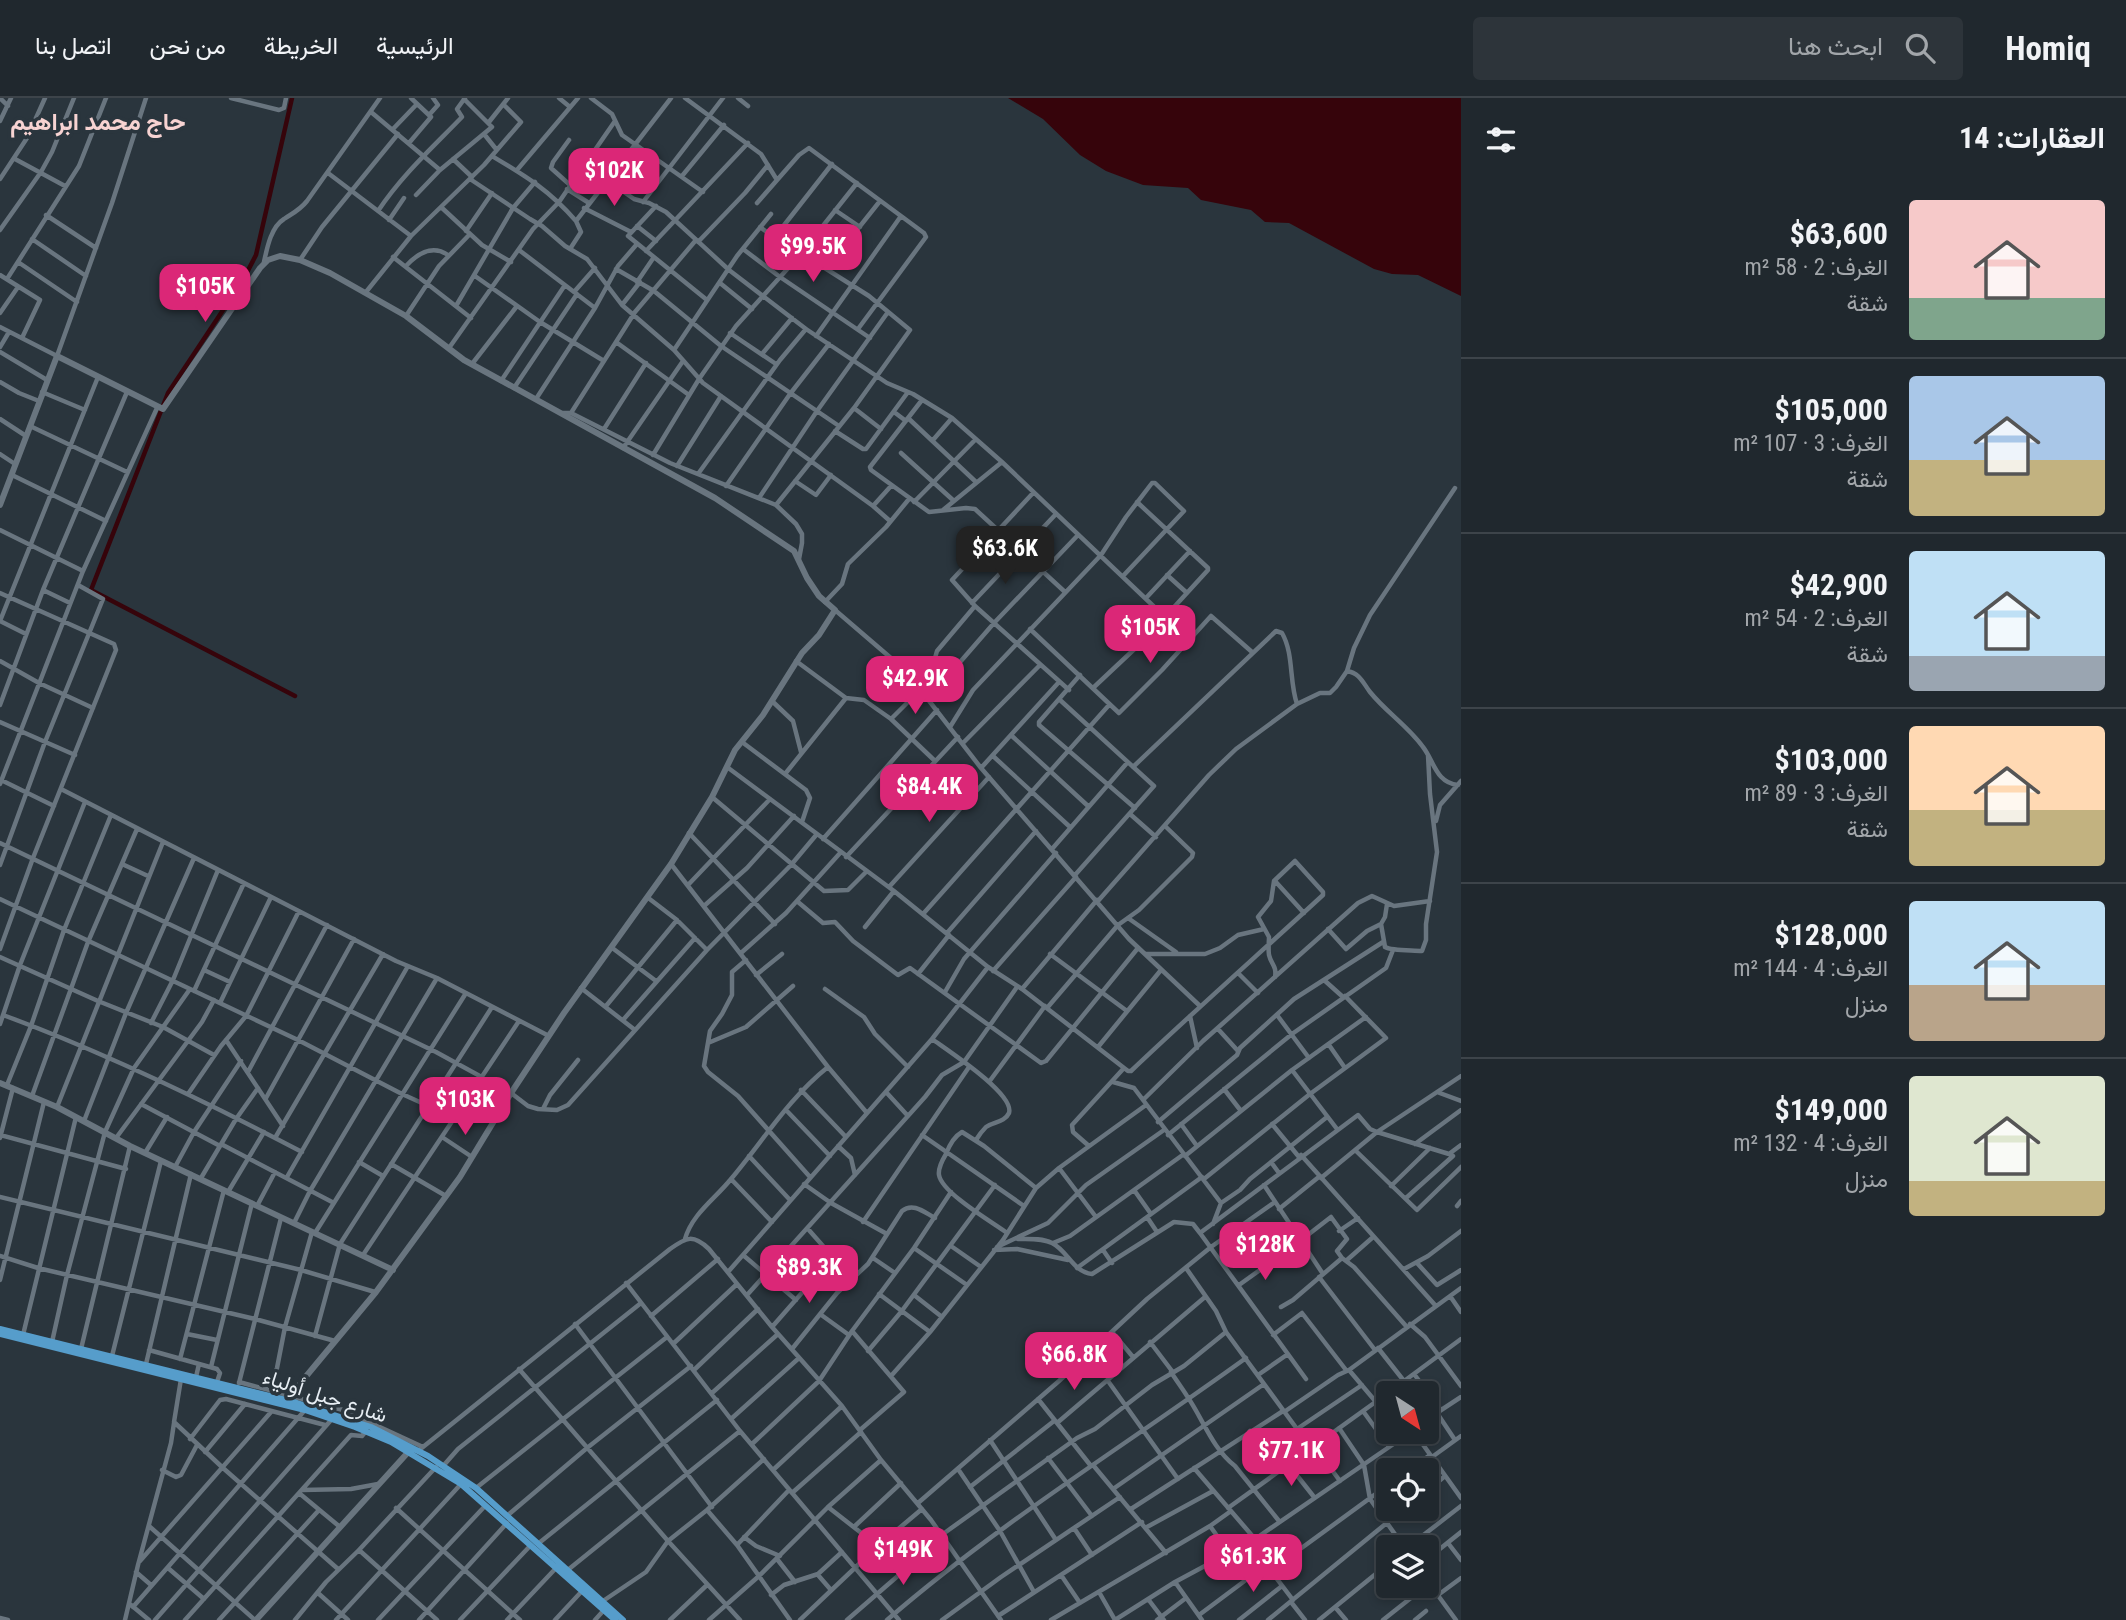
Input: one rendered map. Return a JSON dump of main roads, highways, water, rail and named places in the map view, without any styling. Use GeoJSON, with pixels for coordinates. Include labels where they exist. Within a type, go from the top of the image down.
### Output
{"type":"FeatureCollection","features":[{"type":"Feature","properties":{"kind":"main road","name":"شارع جبل أولياء"},"geometry":{"type":"LineString","coordinates":[[0,1329],[294,1399],[357,1422],[415,1449],[476,1488],[508,1515],[539,1542],[582,1591],[615,1620]]}},
{"type":"Feature","properties":{"kind":"main road","name":"شارع جبل أولياء"},"geometry":{"type":"LineString","coordinates":[[0,1335],[305,1410],[415,1449]]}},
{"type":"Feature","properties":{"kind":"main road","name":"شارع جبل أولياء"},"geometry":{"type":"LineString","coordinates":[[440,1466],[531,1545],[569,1569],[623,1620]]}},
{"type":"Feature","properties":{"kind":"waterway"},"geometry":{"type":"LineString","coordinates":[[292,98],[256,255],[243,280],[168,393],[91,590],[295,696]]}},
{"type":"Feature","properties":{"kind":"district","name":"حاج محمد ابراهيم"},"geometry":{"type":"Point","coordinates":[98,122]}}]}
